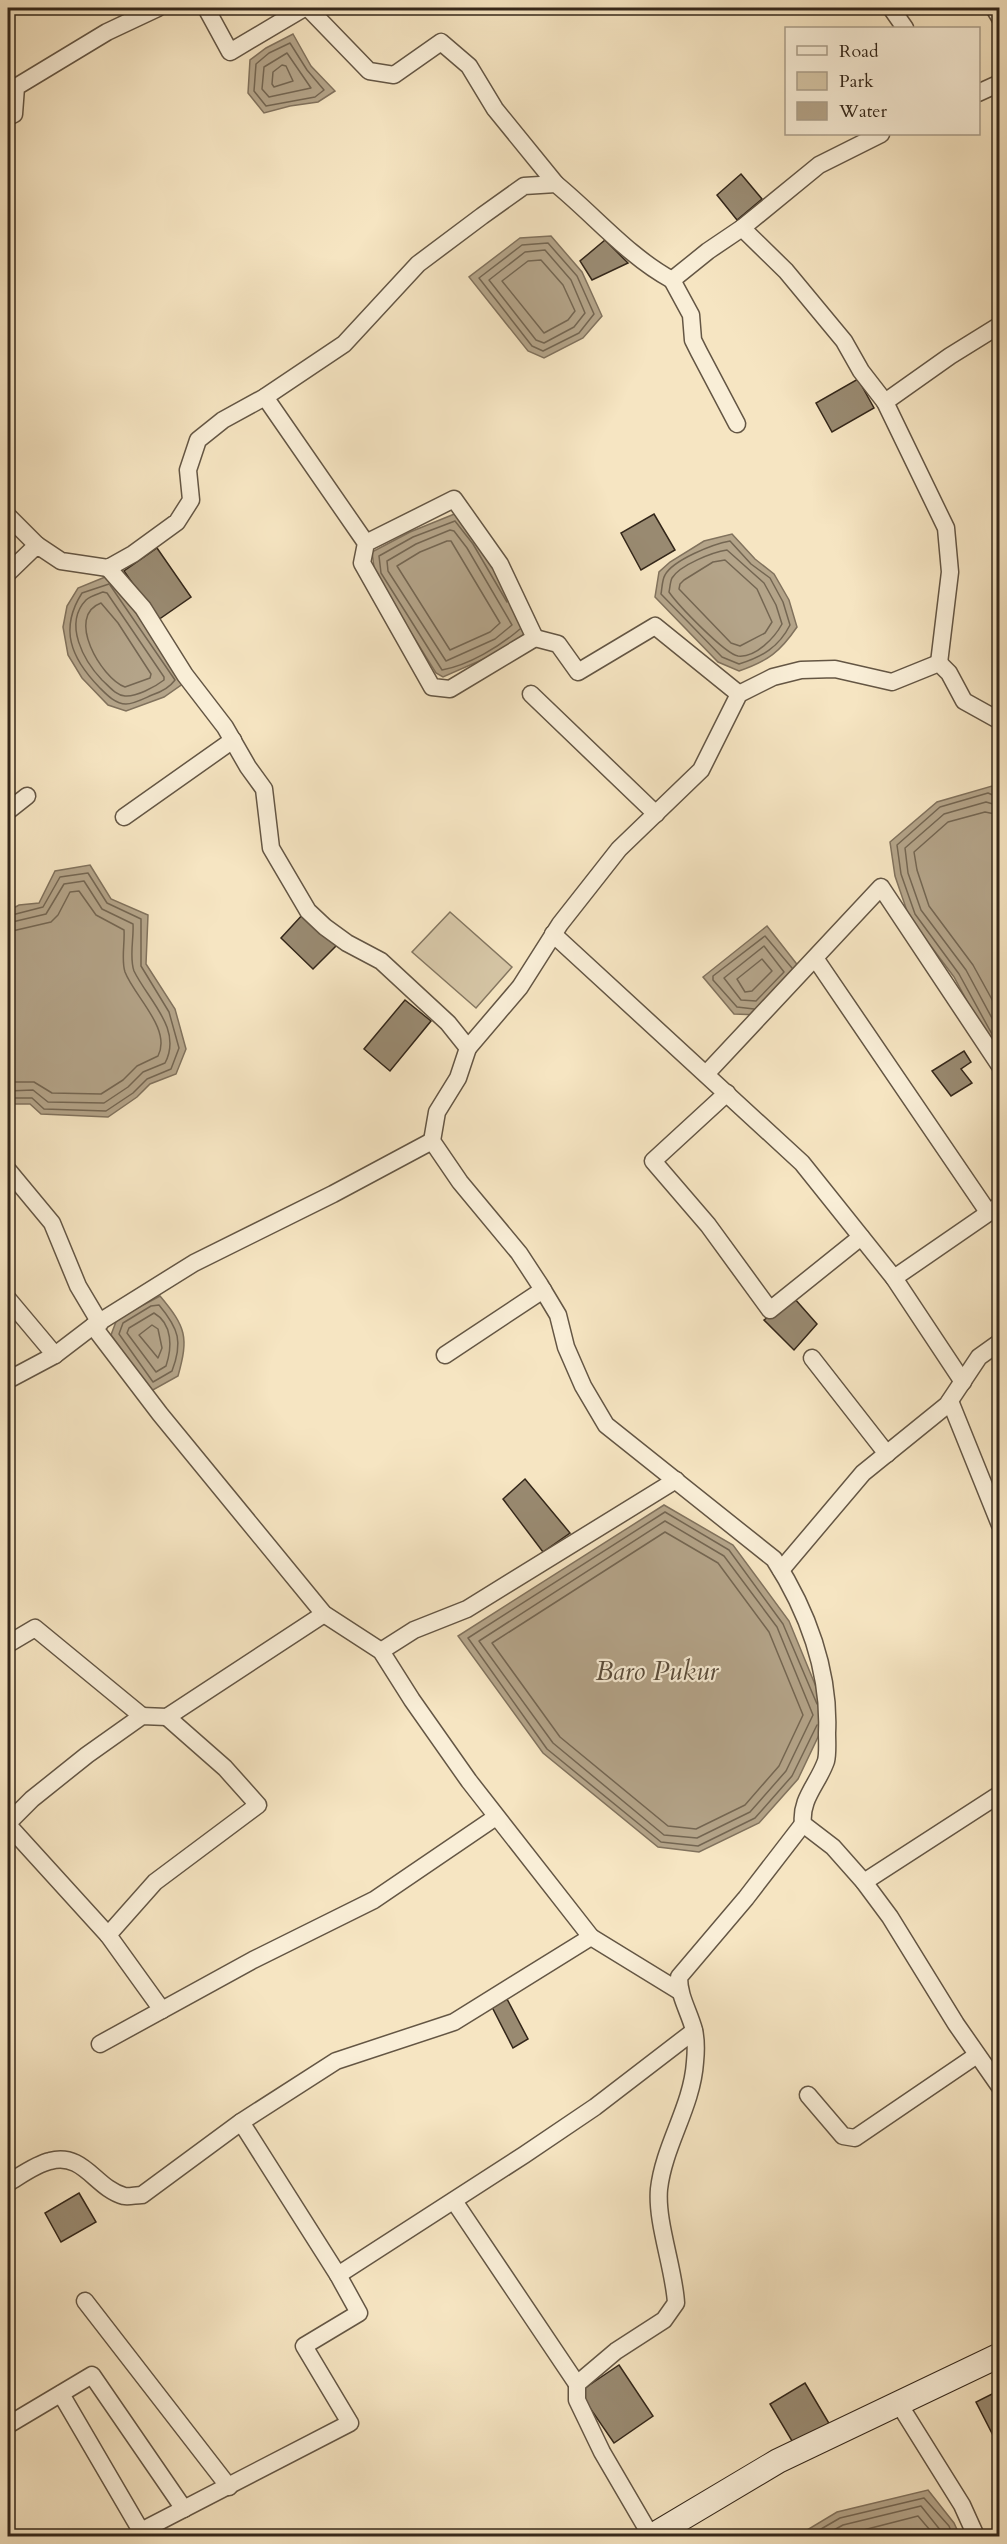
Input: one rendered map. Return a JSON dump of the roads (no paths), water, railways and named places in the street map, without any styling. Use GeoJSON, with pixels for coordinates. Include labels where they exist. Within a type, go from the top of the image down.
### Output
{"type":"FeatureCollection","features":[{"type":"Feature","properties":{"kind":"main road"},"geometry":{"type":"LineString","coordinates":[[651,2536],[778,2461],[999,2355]]}},
{"type":"Feature","properties":{"kind":"street"},"geometry":{"type":"LineString","coordinates":[[8,117],[14,114],[16,87],[107,32],[158,8]]}},
{"type":"Feature","properties":{"kind":"street"},"geometry":{"type":"LineString","coordinates":[[206,8],[230,52],[306,8],[369,71],[394,75],[441,42],[469,66],[495,109],[556,184],[588,210],[620,243],[672,280],[690,315],[693,340],[737,424]]}},
{"type":"Feature","properties":{"kind":"street"},"geometry":{"type":"LineString","coordinates":[[891,8],[904,27]]}},
{"type":"Feature","properties":{"kind":"street"},"geometry":{"type":"LineString","coordinates":[[994,8],[999,18]]}},
{"type":"Feature","properties":{"kind":"street"},"geometry":{"type":"LineString","coordinates":[[980,92],[999,83]]}},
{"type":"Feature","properties":{"kind":"street"},"geometry":{"type":"LineString","coordinates":[[672,280],[708,251],[742,228],[819,165],[879,135]]}},
{"type":"Feature","properties":{"kind":"street"},"geometry":{"type":"LineString","coordinates":[[8,516],[38,545],[61,561],[108,568],[134,554],[177,522],[191,500],[188,470],[198,440],[223,420],[264,397],[344,344],[418,264],[482,216],[524,186],[556,184]]}},
{"type":"Feature","properties":{"kind":"street"},"geometry":{"type":"LineString","coordinates":[[742,228],[786,271],[844,341],[861,371],[885,402],[946,528],[950,572],[939,663]]}},
{"type":"Feature","properties":{"kind":"street"},"geometry":{"type":"LineString","coordinates":[[885,402],[999,325]]}},
{"type":"Feature","properties":{"kind":"street"},"geometry":{"type":"LineString","coordinates":[[264,397],[366,543],[362,563],[432,687],[450,689],[535,638],[558,644],[578,672],[655,626],[739,694]]}},
{"type":"Feature","properties":{"kind":"street"},"geometry":{"type":"LineString","coordinates":[[366,543],[454,500],[500,564],[535,638]]}},
{"type":"Feature","properties":{"kind":"street"},"geometry":{"type":"LineString","coordinates":[[8,573],[38,545]]}},
{"type":"Feature","properties":{"kind":"street"},"geometry":{"type":"LineString","coordinates":[[108,568],[143,608],[185,675],[233,740],[264,789],[271,848],[308,911],[324,927],[347,943],[381,961],[448,1023],[468,1048]]}},
{"type":"Feature","properties":{"kind":"street"},"geometry":{"type":"LineString","coordinates":[[577,2384],[616,2351],[664,2320],[676,2302],[659,2190],[669,2148],[682,2120],[696,2062],[694,2031],[679,1991],[679,1977],[746,1898],[803,1824],[802,1812],[807,1798],[826,1760],[828,1716],[824,1673],[791,1585],[774,1559],[606,1425],[583,1386],[566,1347],[558,1315],[543,1290],[519,1253],[466,1190],[432,1141],[437,1112],[458,1078],[468,1048],[520,987],[553,934],[620,849],[701,770],[739,694],[773,677],[801,670],[835,669],[892,682],[939,663]]}},
{"type":"Feature","properties":{"kind":"street"},"geometry":{"type":"LineString","coordinates":[[939,663],[949,673],[964,701],[999,721]]}},
{"type":"Feature","properties":{"kind":"street"},"geometry":{"type":"LineString","coordinates":[[531,694],[656,814]]}},
{"type":"Feature","properties":{"kind":"street"},"geometry":{"type":"LineString","coordinates":[[124,817],[233,740]]}},
{"type":"Feature","properties":{"kind":"street"},"geometry":{"type":"LineString","coordinates":[[8,811],[27,796]]}},
{"type":"Feature","properties":{"kind":"street"},"geometry":{"type":"LineString","coordinates":[[706,1074],[881,887],[999,1065]]}},
{"type":"Feature","properties":{"kind":"street"},"geometry":{"type":"LineString","coordinates":[[553,934],[802,1163],[894,1278],[963,1382]]}},
{"type":"Feature","properties":{"kind":"street"},"geometry":{"type":"LineString","coordinates":[[815,958],[994,1208],[894,1278]]}},
{"type":"Feature","properties":{"kind":"street"},"geometry":{"type":"LineString","coordinates":[[727,1093],[653,1161],[708,1225],[770,1310],[861,1237]]}},
{"type":"Feature","properties":{"kind":"street"},"geometry":{"type":"LineString","coordinates":[[8,1380],[55,1355],[97,1324],[194,1263],[333,1194],[432,1141]]}},
{"type":"Feature","properties":{"kind":"street"},"geometry":{"type":"LineString","coordinates":[[8,1170],[52,1223],[78,1286],[97,1324],[160,1414],[324,1614],[381,1651],[412,1700],[496,1817],[591,1938],[679,1991]]}},
{"type":"Feature","properties":{"kind":"street"},"geometry":{"type":"LineString","coordinates":[[445,1355],[543,1290]]}},
{"type":"Feature","properties":{"kind":"street"},"geometry":{"type":"LineString","coordinates":[[8,1299],[55,1355]]}},
{"type":"Feature","properties":{"kind":"street"},"geometry":{"type":"LineString","coordinates":[[781,1570],[863,1473],[950,1401],[980,1357],[999,1341]]}},
{"type":"Feature","properties":{"kind":"street"},"geometry":{"type":"LineString","coordinates":[[812,1358],[887,1454]]}},
{"type":"Feature","properties":{"kind":"street"},"geometry":{"type":"LineString","coordinates":[[950,1401],[999,1525]]}},
{"type":"Feature","properties":{"kind":"street"},"geometry":{"type":"LineString","coordinates":[[381,1651],[414,1630],[467,1609],[676,1480]]}},
{"type":"Feature","properties":{"kind":"street"},"geometry":{"type":"LineString","coordinates":[[8,1644],[35,1628],[142,1716],[167,1717],[324,1614]]}},
{"type":"Feature","properties":{"kind":"street"},"geometry":{"type":"LineString","coordinates":[[142,1716],[87,1755],[32,1799],[8,1824],[108,1935],[162,2010]]}},
{"type":"Feature","properties":{"kind":"street"},"geometry":{"type":"LineString","coordinates":[[108,1935],[155,1882],[258,1805],[225,1768],[167,1717]]}},
{"type":"Feature","properties":{"kind":"street"},"geometry":{"type":"LineString","coordinates":[[864,1882],[999,1794]]}},
{"type":"Feature","properties":{"kind":"street"},"geometry":{"type":"LineString","coordinates":[[100,2044],[253,1960],[374,1900],[496,1817]]}},
{"type":"Feature","properties":{"kind":"street"},"geometry":{"type":"LineString","coordinates":[[803,1824],[832,1847],[864,1882],[890,1917],[999,2087]]}},
{"type":"Feature","properties":{"kind":"street"},"geometry":{"type":"LineString","coordinates":[[8,2183],[49,2161],[67,2160],[83,2165],[108,2190],[126,2197],[142,2195],[241,2122],[336,2061],[454,2022],[591,1938]]}},
{"type":"Feature","properties":{"kind":"street"},"geometry":{"type":"LineString","coordinates":[[338,2275],[595,2107],[694,2031]]}},
{"type":"Feature","properties":{"kind":"street"},"geometry":{"type":"LineString","coordinates":[[808,2095],[843,2136],[855,2138],[977,2055]]}},
{"type":"Feature","properties":{"kind":"street"},"geometry":{"type":"LineString","coordinates":[[61,2394],[138,2534],[350,2423],[304,2346],[359,2313],[338,2275],[241,2122]]}},
{"type":"Feature","properties":{"kind":"street"},"geometry":{"type":"LineString","coordinates":[[454,2201],[577,2384],[577,2400],[602,2452],[651,2536]]}},
{"type":"Feature","properties":{"kind":"street"},"geometry":{"type":"LineString","coordinates":[[85,2301],[229,2487]]}},
{"type":"Feature","properties":{"kind":"street"},"geometry":{"type":"LineString","coordinates":[[8,2425],[92,2375],[184,2509]]}},
{"type":"Feature","properties":{"kind":"street"},"geometry":{"type":"LineString","coordinates":[[899,2404],[962,2505],[976,2536]]}},
{"type":"Feature","properties":{"kind":"water"},"geometry":{"type":"Polygon","coordinates":[[[293,34],[311,66],[335,91],[318,102],[264,113],[248,93],[250,60],[266,48],[293,34]]]}},
{"type":"Feature","properties":{"kind":"water"},"geometry":{"type":"Polygon","coordinates":[[[551,236],[582,272],[602,316],[583,338],[544,358],[528,351],[469,277],[520,238],[551,236]]]}},
{"type":"Feature","properties":{"kind":"water"},"geometry":{"type":"Polygon","coordinates":[[[457,513],[478,540],[528,631],[502,651],[443,677],[436,673],[375,575],[372,552],[410,532],[457,513]]]}},
{"type":"Feature","properties":{"kind":"water"},"geometry":{"type":"Polygon","coordinates":[[[732,534],[755,559],[774,574],[789,600],[797,627],[772,655],[739,671],[718,662],[655,597],[659,572],[670,562],[704,541],[732,534]]]}},
{"type":"Feature","properties":{"kind":"water"},"geometry":{"type":"Polygon","coordinates":[[[110,575],[184,683],[164,697],[126,711],[108,705],[82,678],[68,655],[63,627],[67,606],[78,588],[110,575]]]}},
{"type":"Feature","properties":{"kind":"water"},"geometry":{"type":"Polygon","coordinates":[[[992,786],[999,795],[999,1054],[988,1040],[954,977],[909,917],[895,876],[890,842],[937,802],[992,786]]]}},
{"type":"Feature","properties":{"kind":"water"},"geometry":{"type":"Polygon","coordinates":[[[90,865],[111,899],[148,915],[146,964],[175,1009],[186,1049],[176,1074],[150,1084],[137,1097],[108,1117],[41,1114],[30,1104],[8,1104],[8,911],[19,905],[39,903],[55,871],[90,865]]]}},
{"type":"Feature","properties":{"kind":"water"},"geometry":{"type":"Polygon","coordinates":[[[767,926],[803,972],[760,1015],[734,1014],[703,977],[767,926]]]}},
{"type":"Feature","properties":{"kind":"water"},"geometry":{"type":"Polygon","coordinates":[[[160,1296],[180,1325],[184,1342],[178,1376],[151,1391],[111,1335],[117,1319],[160,1296]]]}},
{"type":"Feature","properties":{"kind":"water","name":"Baro Pukur"},"geometry":{"type":"Polygon","coordinates":[[[664,1505],[733,1545],[789,1621],[828,1716],[798,1779],[759,1823],[699,1852],[658,1847],[543,1753],[458,1636],[664,1505]]]}},
{"type":"Feature","properties":{"kind":"water"},"geometry":{"type":"Polygon","coordinates":[[[928,2490],[954,2523],[960,2536],[797,2536],[837,2512],[928,2490]]]}}]}
